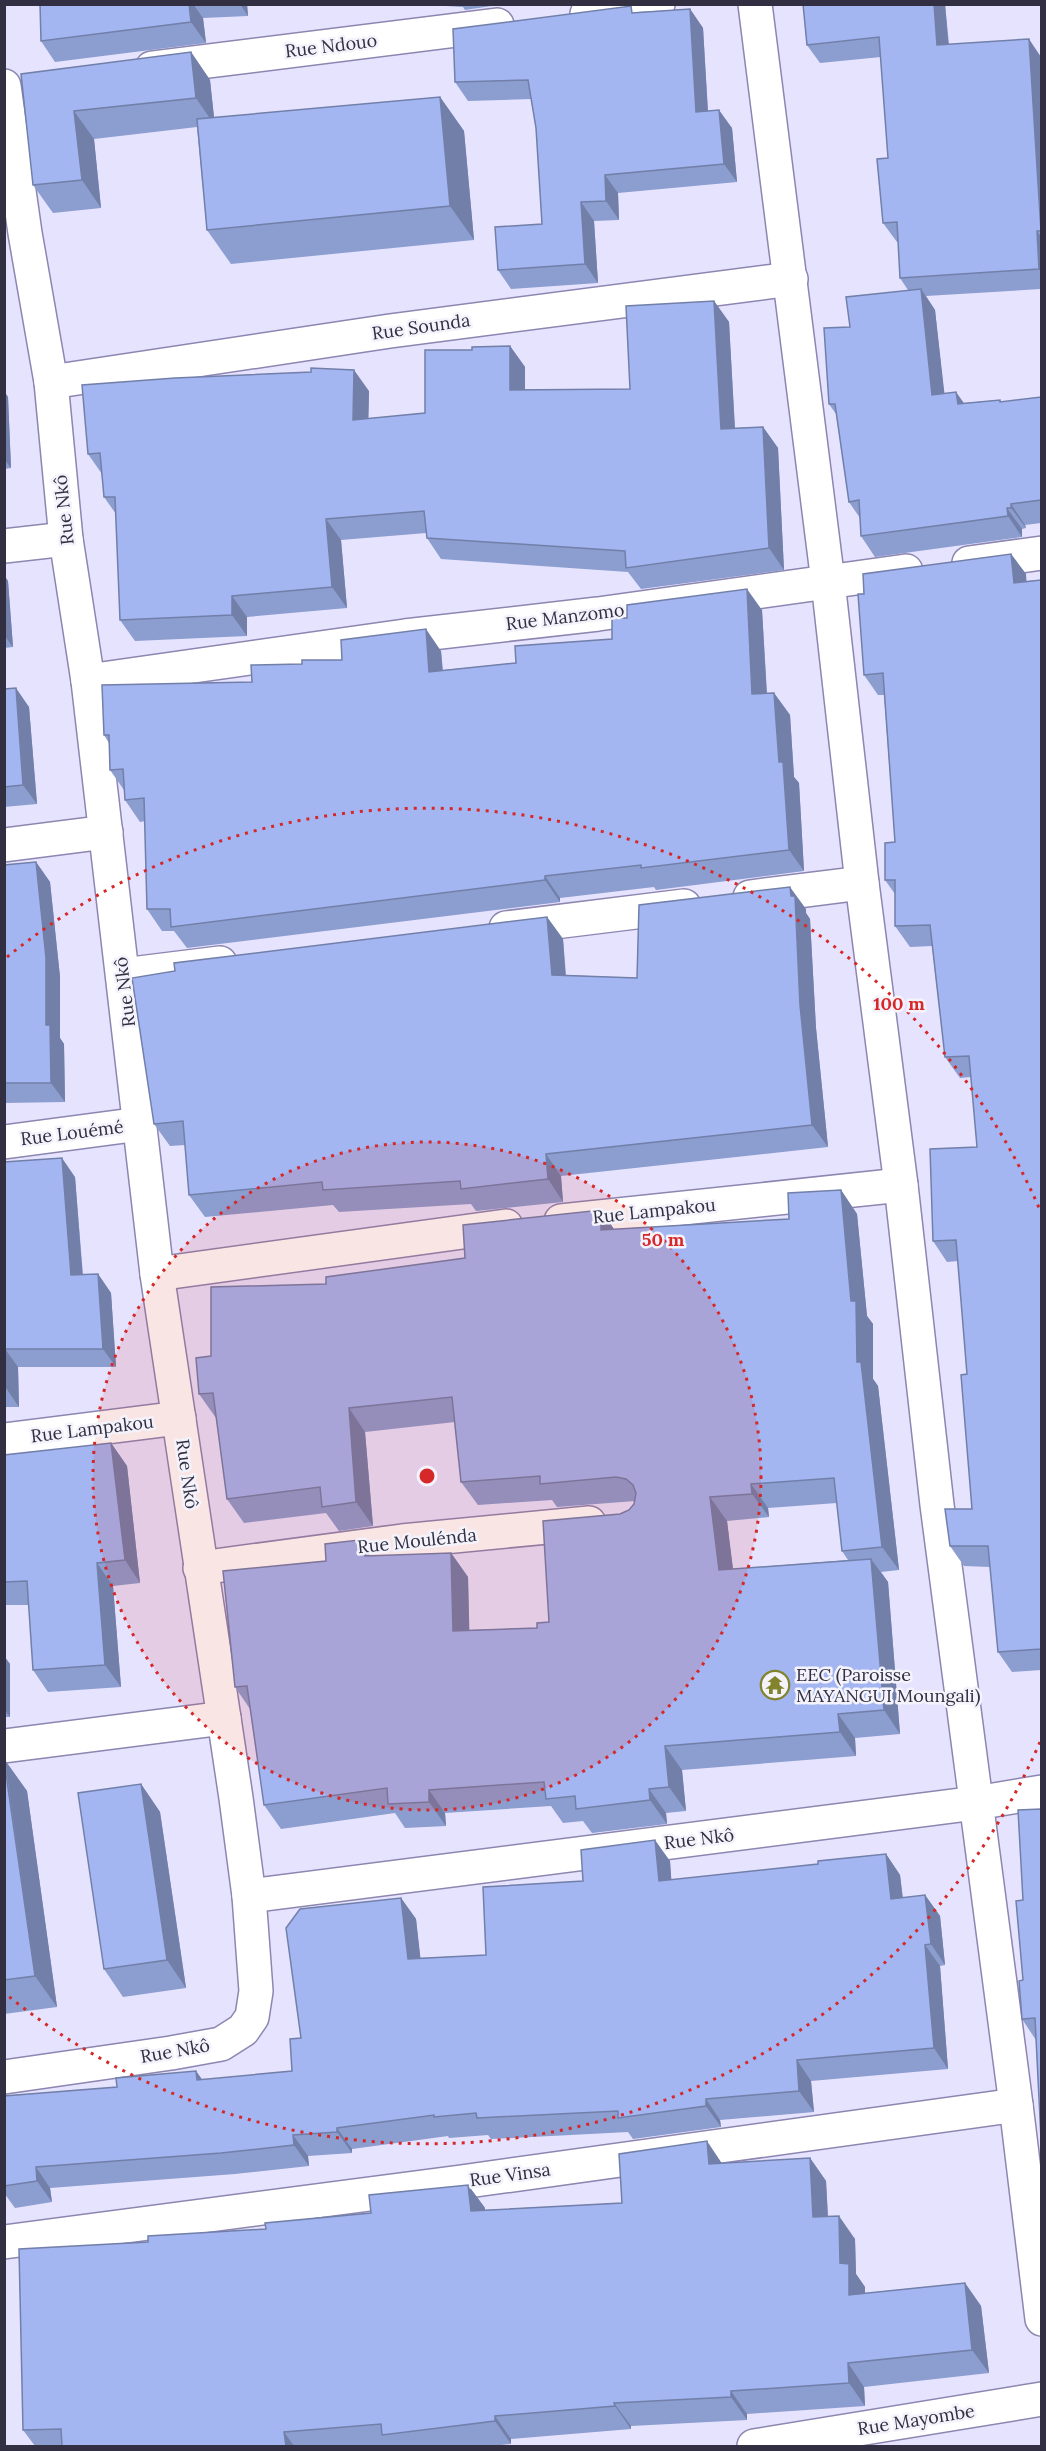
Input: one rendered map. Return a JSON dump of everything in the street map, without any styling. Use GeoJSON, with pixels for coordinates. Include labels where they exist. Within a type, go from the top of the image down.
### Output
{"type":"FeatureCollection","features":[{"type":"Feature","properties":{"kind":"street"},"geometry":{"type":"LineString","coordinates":[[563,16],[658,4]]}},
{"type":"Feature","properties":{"kind":"street"},"geometry":{"type":"LineString","coordinates":[[755,4],[828,582],[937,1505],[1016,2105],[1041,2319]]}},
{"type":"Feature","properties":{"kind":"street","name":"Rue Ndouo"},"geometry":{"type":"LineString","coordinates":[[123,72],[527,21]]}},
{"type":"Feature","properties":{"kind":"street","name":"Rue Nkô"},"geometry":{"type":"LineString","coordinates":[[4,2077],[171,2053],[221,2043],[243,2030],[252,2017],[256,1991],[249,1896],[158,1274],[88,681],[66,539],[51,382],[15,234],[12,86]]}},
{"type":"Feature","properties":{"kind":"street","name":"Rue Sounda"},"geometry":{"type":"LineString","coordinates":[[51,382],[390,331],[791,279]]}},
{"type":"Feature","properties":{"kind":"street"},"geometry":{"type":"LineString","coordinates":[[4,546],[66,539]]}},
{"type":"Feature","properties":{"kind":"street","name":"Rue Manzomo"},"geometry":{"type":"LineString","coordinates":[[88,681],[405,636],[598,614],[1041,553]]}},
{"type":"Feature","properties":{"kind":"street"},"geometry":{"type":"LineString","coordinates":[[4,845],[105,832]]}},
{"type":"Feature","properties":{"kind":"street"},"geometry":{"type":"LineString","coordinates":[[475,932],[862,883]]}},
{"type":"Feature","properties":{"kind":"street"},"geometry":{"type":"LineString","coordinates":[[123,975],[252,959]]}},
{"type":"Feature","properties":{"kind":"street","name":"Rue Louémé"},"geometry":{"type":"LineString","coordinates":[[4,1142],[140,1124]]}},
{"type":"Feature","properties":{"kind":"street","name":"Rue Lampakou"},"geometry":{"type":"LineString","coordinates":[[158,1274],[501,1227],[901,1185]]}},
{"type":"Feature","properties":{"kind":"street","name":"Rue Lampakou"},"geometry":{"type":"LineString","coordinates":[[4,1440],[179,1418]]}},
{"type":"Feature","properties":{"kind":"street","name":"Rue Moulénda"},"geometry":{"type":"LineString","coordinates":[[201,1568],[402,1541],[622,1520]]}},
{"type":"Feature","properties":{"kind":"street"},"geometry":{"type":"LineString","coordinates":[[4,1746],[224,1718]]}},
{"type":"Feature","properties":{"kind":"street","name":"Rue Nkô"},"geometry":{"type":"LineString","coordinates":[[249,1896],[976,1803],[1041,1792]]}},
{"type":"Feature","properties":{"kind":"street","name":"Rue Vinsa"},"geometry":{"type":"LineString","coordinates":[[4,2241],[461,2182],[1016,2105]]}},
{"type":"Feature","properties":{"kind":"street","name":"Rue Mayombe"},"geometry":{"type":"LineString","coordinates":[[754,2446],[1041,2399]]}},
{"type":"Feature","properties":{"kind":"building"},"geometry":{"type":"Polygon","coordinates":[[[40,4],[189,4],[191,22],[41,41],[40,4]]]}},
{"type":"Feature","properties":{"kind":"building"},"geometry":{"type":"Polygon","coordinates":[[[803,4],[934,4],[937,45],[1029,39],[1041,231],[1037,231],[1039,269],[900,278],[897,222],[883,223],[877,159],[888,158],[879,37],[807,45],[803,4]]]}},
{"type":"Feature","properties":{"kind":"building"},"geometry":{"type":"Polygon","coordinates":[[[631,6],[632,13],[690,9],[696,112],[719,110],[724,164],[605,175],[606,201],[581,202],[585,264],[498,270],[495,227],[542,224],[536,128],[528,80],[455,82],[453,29],[631,6]]]}},
{"type":"Feature","properties":{"kind":"building"},"geometry":{"type":"Polygon","coordinates":[[[191,52],[196,98],[74,111],[82,180],[33,185],[21,74],[191,52]]]}},
{"type":"Feature","properties":{"kind":"building"},"geometry":{"type":"Polygon","coordinates":[[[440,97],[450,206],[207,230],[197,119],[440,97]]]}},
{"type":"Feature","properties":{"kind":"building"},"geometry":{"type":"Polygon","coordinates":[[[921,289],[932,395],[956,392],[958,404],[1041,397],[1041,500],[1011,504],[1011,508],[1007,508],[1008,516],[861,536],[859,500],[849,502],[835,404],[829,404],[824,328],[850,327],[846,297],[921,289]]]}},
{"type":"Feature","properties":{"kind":"building"},"geometry":{"type":"Polygon","coordinates":[[[714,301],[721,429],[763,427],[769,548],[626,568],[625,551],[427,538],[424,511],[326,519],[332,587],[232,596],[232,615],[120,620],[115,497],[104,497],[100,453],[88,454],[82,385],[311,372],[311,368],[354,370],[353,420],[425,413],[425,350],[472,350],[472,347],[510,346],[510,390],[630,389],[626,306],[714,301]]]}},
{"type":"Feature","properties":{"kind":"building"},"geometry":{"type":"Polygon","coordinates":[[[1011,554],[1014,583],[1041,580],[1041,1649],[998,1652],[988,1546],[950,1546],[945,1509],[972,1509],[961,1375],[967,1374],[956,1240],[933,1241],[930,1149],[977,1147],[969,1056],[945,1057],[930,925],[895,926],[895,880],[885,880],[885,843],[895,842],[883,673],[864,675],[858,594],[864,594],[863,574],[1011,554]]]}},
{"type":"Feature","properties":{"kind":"building"},"geometry":{"type":"Polygon","coordinates":[[[747,589],[752,694],[774,693],[779,762],[783,762],[789,850],[641,868],[641,865],[545,876],[545,880],[171,927],[170,909],[147,909],[144,798],[125,800],[123,769],[110,770],[109,735],[104,735],[102,685],[252,682],[251,665],[302,664],[302,660],[342,660],[341,640],[426,629],[429,672],[516,663],[515,646],[612,639],[612,618],[627,618],[627,605],[747,589]]]}},
{"type":"Feature","properties":{"kind":"building"},"geometry":{"type":"Polygon","coordinates":[[[16,688],[23,785],[4,787],[4,689],[16,688]]]}},
{"type":"Feature","properties":{"kind":"building"},"geometry":{"type":"Polygon","coordinates":[[[36,862],[46,958],[46,1025],[50,1025],[51,1083],[4,1083],[4,865],[36,862]]]}},
{"type":"Feature","properties":{"kind":"building"},"geometry":{"type":"Polygon","coordinates":[[[790,887],[791,896],[795,896],[800,1005],[812,1125],[546,1154],[548,1179],[461,1189],[460,1181],[323,1190],[322,1182],[189,1195],[183,1121],[154,1124],[132,978],[175,971],[174,963],[547,917],[552,975],[637,978],[639,905],[790,887]]]}},
{"type":"Feature","properties":{"kind":"building"},"geometry":{"type":"Polygon","coordinates":[[[62,1158],[71,1275],[98,1274],[103,1349],[5,1349],[6,1388],[4,1388],[4,1162],[62,1158]]]}},
{"type":"Feature","properties":{"kind":"building"},"geometry":{"type":"Polygon","coordinates":[[[841,1190],[851,1301],[856,1301],[857,1362],[861,1362],[882,1547],[842,1551],[834,1478],[751,1484],[752,1494],[710,1497],[719,1570],[871,1559],[884,1710],[838,1714],[840,1732],[665,1746],[669,1787],[649,1789],[650,1800],[576,1809],[575,1796],[546,1799],[544,1782],[429,1790],[429,1802],[388,1804],[387,1788],[264,1805],[247,1686],[235,1687],[223,1571],[326,1561],[325,1544],[359,1540],[360,1551],[364,1550],[365,1556],[451,1553],[453,1631],[537,1628],[537,1623],[549,1622],[543,1521],[620,1514],[629,1510],[634,1504],[636,1493],[633,1485],[626,1479],[616,1477],[540,1484],[540,1476],[461,1482],[452,1397],[349,1408],[356,1502],[322,1507],[320,1487],[227,1499],[213,1393],[199,1394],[196,1358],[211,1356],[211,1287],[326,1284],[326,1277],[465,1258],[463,1225],[601,1210],[601,1230],[789,1219],[788,1193],[841,1190]]]}},
{"type":"Feature","properties":{"kind":"building"},"geometry":{"type":"Polygon","coordinates":[[[111,1443],[125,1560],[97,1563],[105,1665],[33,1670],[27,1581],[4,1582],[4,1455],[111,1443]]]}},
{"type":"Feature","properties":{"kind":"building"},"geometry":{"type":"Polygon","coordinates":[[[4,1760],[35,1976],[4,1980],[4,1760]]]}},
{"type":"Feature","properties":{"kind":"building"},"geometry":{"type":"Polygon","coordinates":[[[141,1784],[167,1960],[104,1969],[78,1793],[141,1784]]]}},
{"type":"Feature","properties":{"kind":"building"},"geometry":{"type":"Polygon","coordinates":[[[1041,1809],[1041,2139],[1035,2018],[1022,2019],[1019,1981],[1023,1980],[1016,1901],[1023,1900],[1018,1810],[1041,1809]]]}},
{"type":"Feature","properties":{"kind":"building"},"geometry":{"type":"Polygon","coordinates":[[[655,1840],[659,1881],[818,1864],[818,1861],[886,1854],[891,1899],[925,1895],[931,1944],[925,1945],[934,2048],[797,2060],[799,2091],[706,2099],[706,2106],[618,2118],[618,2111],[477,2118],[476,2113],[434,2117],[434,2115],[337,2128],[337,2132],[293,2135],[294,2145],[36,2167],[37,2181],[4,2186],[4,2096],[117,2087],[116,2078],[196,2071],[197,2080],[292,2071],[290,2039],[301,2038],[286,1928],[300,1909],[401,1898],[408,1959],[486,1955],[483,1887],[583,1881],[581,1850],[655,1840]]]}},
{"type":"Feature","properties":{"kind":"building"},"geometry":{"type":"Polygon","coordinates":[[[707,2141],[709,2164],[810,2158],[813,2217],[839,2216],[840,2263],[849,2264],[849,2295],[965,2283],[972,2350],[848,2363],[849,2383],[731,2391],[731,2397],[614,2403],[615,2406],[495,2416],[495,2421],[382,2435],[381,2424],[284,2432],[286,2446],[62,2446],[61,2429],[23,2430],[19,2249],[148,2242],[148,2236],[266,2229],[265,2223],[371,2213],[369,2195],[468,2185],[471,2211],[622,2203],[619,2154],[707,2141]]]}},
{"type":"Feature","properties":{"kind":"place","name":"EEC (Paroisse MAYANGUI Moungali)"},"geometry":{"type":"Point","coordinates":[775,1685]}}]}
